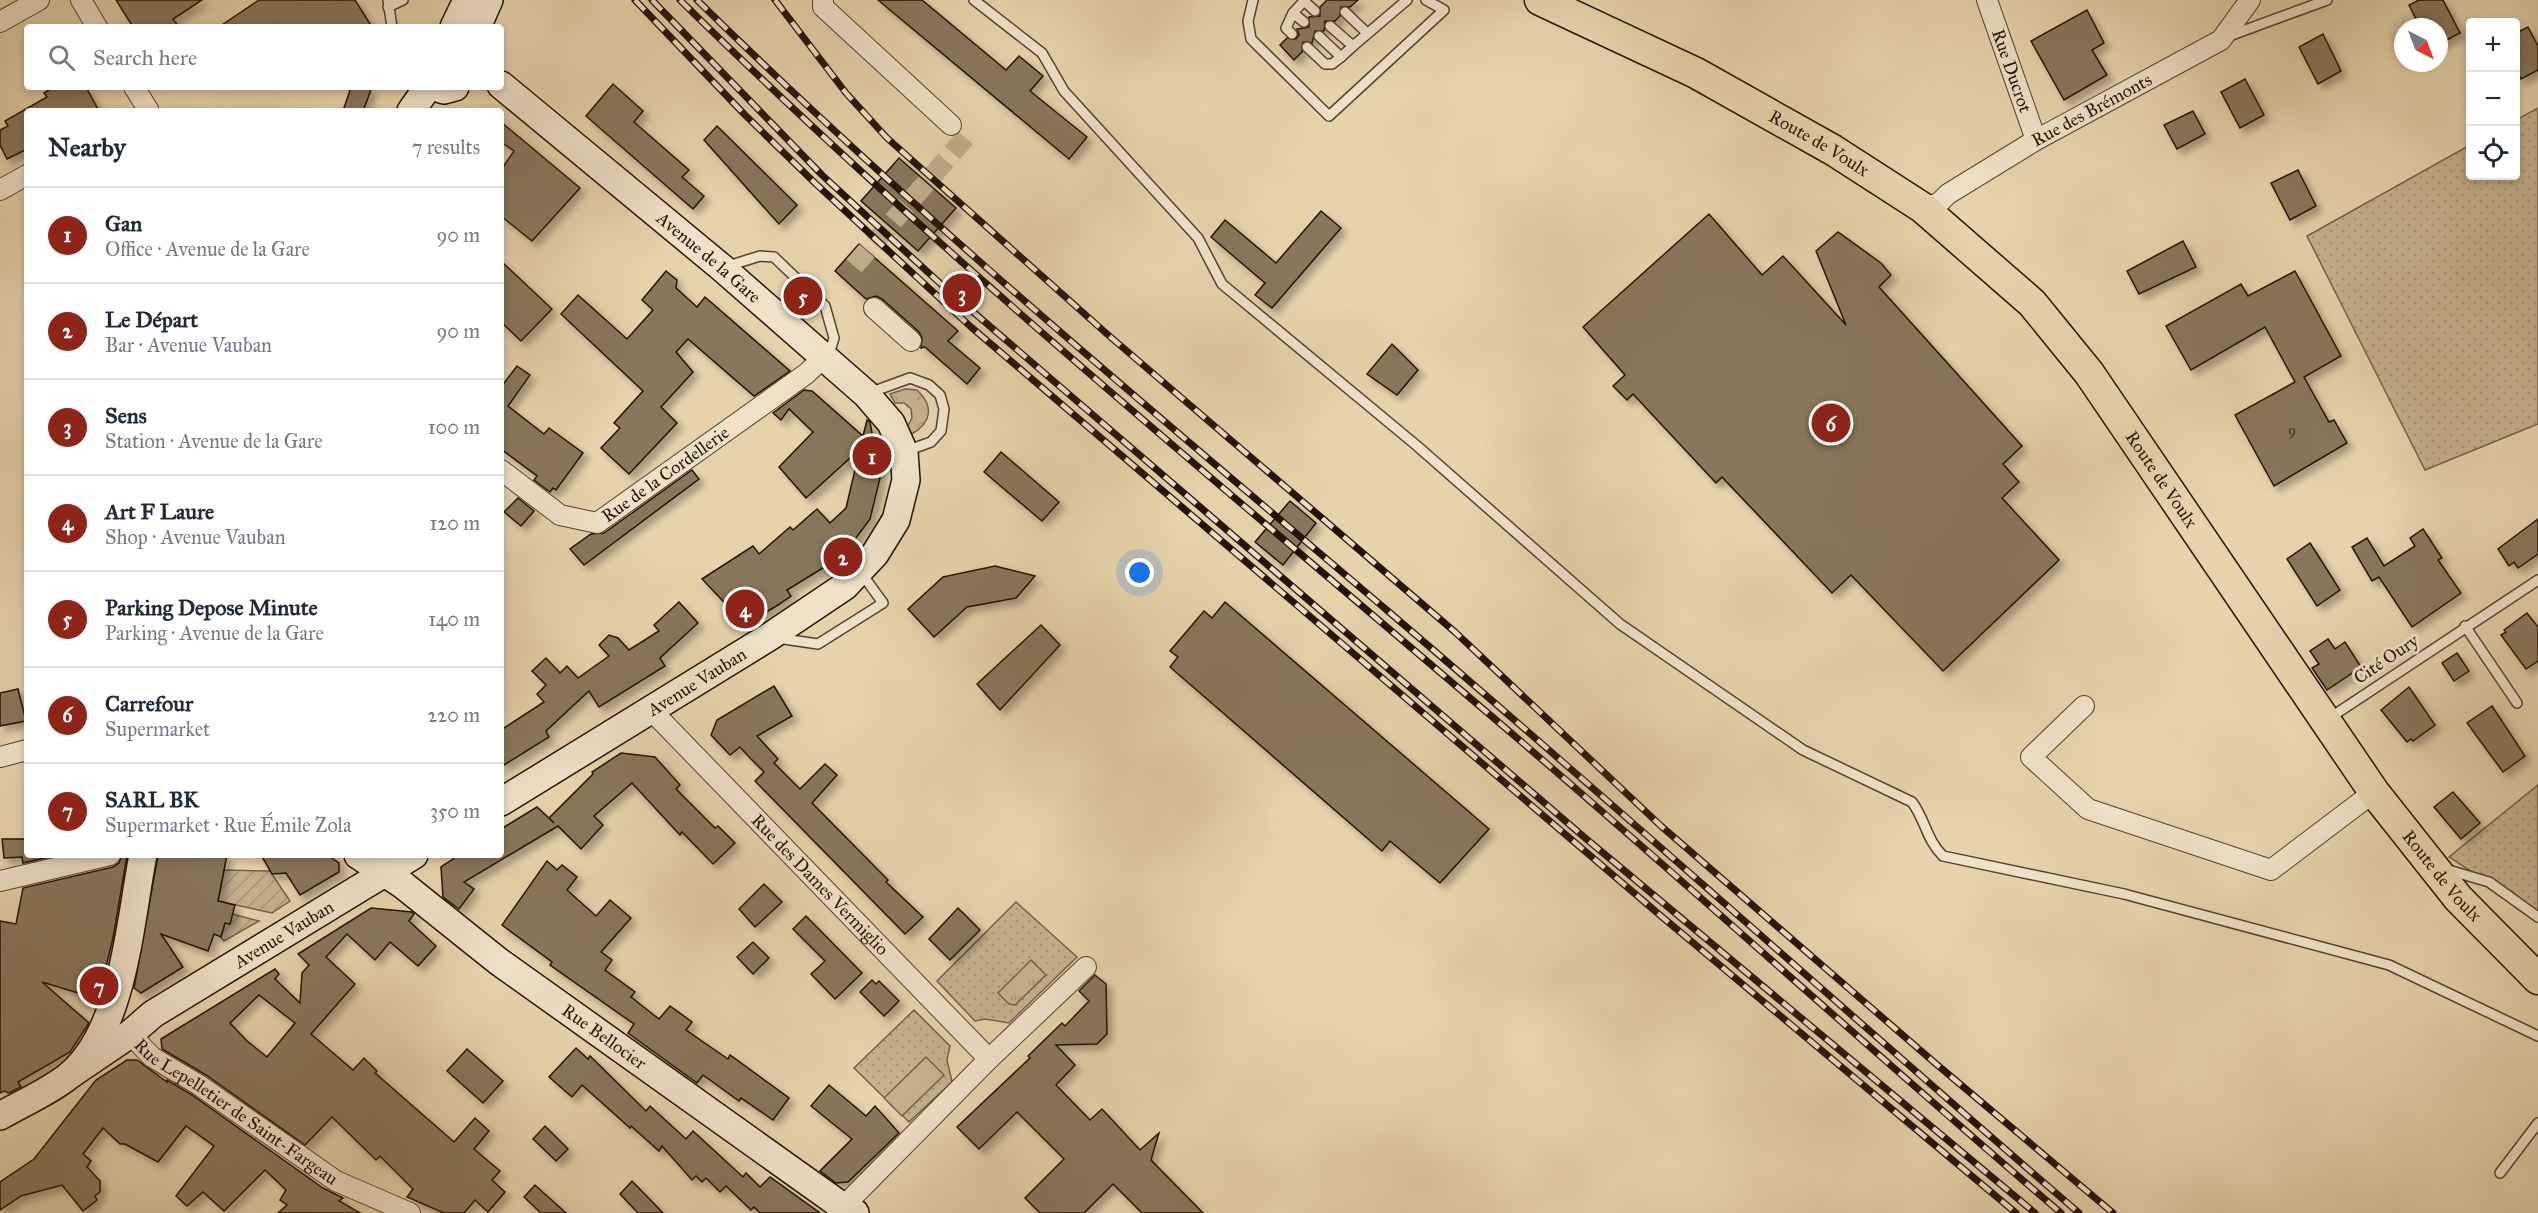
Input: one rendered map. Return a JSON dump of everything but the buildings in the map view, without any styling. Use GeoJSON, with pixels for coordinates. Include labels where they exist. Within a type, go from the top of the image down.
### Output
{"type":"FeatureCollection","features":[{"type":"Feature","properties":{"kind":"main road"},"geometry":{"type":"LineString","coordinates":[[455,24],[467,0]]}},
{"type":"Feature","properties":{"kind":"main road"},"geometry":{"type":"LineString","coordinates":[[478,24],[489,0]]}},
{"type":"Feature","properties":{"kind":"main road","name":"Route de Voulx"},"geometry":{"type":"LineString","coordinates":[[1540,0],[1696,73]]}},
{"type":"Feature","properties":{"kind":"main road","name":"Route de Voulx"},"geometry":{"type":"LineString","coordinates":[[1585,0],[1696,73],[1833,150],[1923,208],[2032,303],[2089,373],[2374,792],[2458,898],[2538,980]]}},
{"type":"Feature","properties":{"kind":"main road","name":"Avenue de la Gare"},"geometry":{"type":"LineString","coordinates":[[504,87],[721,267],[866,394],[891,423],[904,452],[906,480]]}},
{"type":"Feature","properties":{"kind":"main road"},"geometry":{"type":"LineString","coordinates":[[413,108],[426,90]]}},
{"type":"Feature","properties":{"kind":"main road","name":"Avenue Vauban"},"geometry":{"type":"LineString","coordinates":[[504,800],[769,637],[845,586],[860,572],[897,520],[906,480]]}},
{"type":"Feature","properties":{"kind":"main road"},"geometry":{"type":"LineString","coordinates":[[71,1074],[98,1041],[117,993],[142,858]]}},
{"type":"Feature","properties":{"kind":"main road","name":"Rue Bellocier"},"geometry":{"type":"LineString","coordinates":[[363,858],[386,872],[498,962],[845,1211]]}},
{"type":"Feature","properties":{"kind":"main road","name":"Avenue Vauban"},"geometry":{"type":"LineString","coordinates":[[3,1108],[71,1074],[130,1034],[153,1014],[409,858]]}},
{"type":"Feature","properties":{"kind":"main road"},"geometry":{"type":"LineString","coordinates":[[117,993],[131,1005],[153,1014]]}},
{"type":"Feature","properties":{"kind":"street"},"geometry":{"type":"LineString","coordinates":[[0,22],[39,0]]}},
{"type":"Feature","properties":{"kind":"street"},"geometry":{"type":"LineString","coordinates":[[81,0],[95,24]]}},
{"type":"Feature","properties":{"kind":"street"},"geometry":{"type":"LineString","coordinates":[[823,0],[823,7],[951,125]]}},
{"type":"Feature","properties":{"kind":"street","name":"Rue Ducrot"},"geometry":{"type":"LineString","coordinates":[[1987,0],[2036,140]]}},
{"type":"Feature","properties":{"kind":"street","name":"Rue des Brémonts"},"geometry":{"type":"LineString","coordinates":[[1923,208],[1939,202],[1948,194],[2036,140],[2221,39],[2250,0]]}},
{"type":"Feature","properties":{"kind":"street"},"geometry":{"type":"LineString","coordinates":[[136,90],[146,108]]}},
{"type":"Feature","properties":{"kind":"street"},"geometry":{"type":"LineString","coordinates":[[0,190],[24,177]]}},
{"type":"Feature","properties":{"kind":"street"},"geometry":{"type":"LineString","coordinates":[[874,308],[911,342]]}},
{"type":"Feature","properties":{"kind":"street","name":"Rue de la Cordellerie"},"geometry":{"type":"LineString","coordinates":[[504,472],[560,515],[597,523],[826,358]]}},
{"type":"Feature","properties":{"kind":"street"},"geometry":{"type":"LineString","coordinates":[[2084,706],[2031,757],[2088,809],[2271,870],[2374,792]]}},
{"type":"Feature","properties":{"kind":"street","name":"Rue des Dames Vermiglio"},"geometry":{"type":"LineString","coordinates":[[651,710],[989,1059]]}},
{"type":"Feature","properties":{"kind":"street"},"geometry":{"type":"LineString","coordinates":[[0,757],[24,751]]}},
{"type":"Feature","properties":{"kind":"street"},"geometry":{"type":"LineString","coordinates":[[0,881],[97,858]]}},
{"type":"Feature","properties":{"kind":"street"},"geometry":{"type":"LineString","coordinates":[[845,1211],[989,1059],[1086,967]]}},
{"type":"Feature","properties":{"kind":"street","name":"Rue Lepelletier de Saint-Fargeau"},"geometry":{"type":"LineString","coordinates":[[130,1034],[152,1057],[199,1085],[336,1181],[411,1213]]}},
{"type":"Feature","properties":{"kind":"lane"},"geometry":{"type":"LineString","coordinates":[[392,24],[388,3],[403,0]]}},
{"type":"Feature","properties":{"kind":"lane"},"geometry":{"type":"LineString","coordinates":[[974,0],[1042,53],[1064,91],[1198,238],[1221,284],[1416,445],[1620,624],[1803,750],[1911,802],[1918,811],[1935,849],[1943,856],[2124,894],[2389,965],[2538,1036]]}},
{"type":"Feature","properties":{"kind":"lane"},"geometry":{"type":"LineString","coordinates":[[1253,0],[1248,21],[1251,39],[1329,116],[1444,10],[1426,0]]}},
{"type":"Feature","properties":{"kind":"lane"},"geometry":{"type":"LineString","coordinates":[[1292,34],[1286,28],[1293,13],[1304,0],[1315,11]]}},
{"type":"Feature","properties":{"kind":"lane"},"geometry":{"type":"LineString","coordinates":[[1307,47],[1325,64],[1332,64],[1407,0]]}},
{"type":"Feature","properties":{"kind":"lane"},"geometry":{"type":"LineString","coordinates":[[2221,39],[2327,0]]}},
{"type":"Feature","properties":{"kind":"lane"},"geometry":{"type":"LineString","coordinates":[[1345,12],[1367,33]]}},
{"type":"Feature","properties":{"kind":"lane"},"geometry":{"type":"LineString","coordinates":[[1293,13],[1304,22]]}},
{"type":"Feature","properties":{"kind":"lane"},"geometry":{"type":"LineString","coordinates":[[1330,26],[1353,46]]}},
{"type":"Feature","properties":{"kind":"lane"},"geometry":{"type":"LineString","coordinates":[[1319,36],[1341,57]]}},
{"type":"Feature","properties":{"kind":"lane"},"geometry":{"type":"LineString","coordinates":[[721,267],[760,256],[774,257],[825,306],[834,338],[826,358]]}},
{"type":"Feature","properties":{"kind":"lane"},"geometry":{"type":"LineString","coordinates":[[866,394],[910,378],[929,385],[940,395],[944,409],[941,430],[931,442],[904,452]]}},
{"type":"Feature","properties":{"kind":"lane"},"geometry":{"type":"LineString","coordinates":[[769,637],[818,644],[883,603],[860,572]]}},
{"type":"Feature","properties":{"kind":"lane","name":"Cité Oury"},"geometry":{"type":"LineString","coordinates":[[2326,721],[2465,626],[2538,580]]}},
{"type":"Feature","properties":{"kind":"lane"},"geometry":{"type":"LineString","coordinates":[[2465,626],[2517,703]]}},
{"type":"Feature","properties":{"kind":"lane"},"geometry":{"type":"LineString","coordinates":[[2431,865],[2489,882],[2538,918]]}},
{"type":"Feature","properties":{"kind":"lane"},"geometry":{"type":"LineString","coordinates":[[2500,1173],[2538,1124]]}},
{"type":"Feature","properties":{"kind":"green space"},"geometry":{"type":"Polygon","coordinates":[[[2538,108],[2538,424],[2425,470],[2307,236],[2466,147],[2466,180],[2520,180],[2520,118],[2538,108]]]}},
{"type":"Feature","properties":{"kind":"green space"},"geometry":{"type":"Polygon","coordinates":[[[905,389],[917,390],[928,408],[924,424],[912,434],[907,427],[912,418],[911,409],[904,403],[895,403],[890,394],[905,389]]]}},
{"type":"Feature","properties":{"kind":"green space"},"geometry":{"type":"Polygon","coordinates":[[[2538,785],[2538,915],[2449,857],[2538,785]]]}},
{"type":"Feature","properties":{"kind":"green space"},"geometry":{"type":"Polygon","coordinates":[[[224,870],[270,871],[290,901],[272,913],[218,901],[224,870]]]}},
{"type":"Feature","properties":{"kind":"green space"},"geometry":{"type":"Polygon","coordinates":[[[1016,902],[1077,957],[1009,1023],[985,1019],[975,1021],[937,981],[1016,902]]]}},
{"type":"Feature","properties":{"kind":"green space"},"geometry":{"type":"Polygon","coordinates":[[[232,914],[259,921],[224,941],[221,937],[225,923],[230,924],[232,914]]]}},
{"type":"Feature","properties":{"kind":"green space"},"geometry":{"type":"Polygon","coordinates":[[[1031,960],[1046,975],[1015,1005],[1009,1004],[998,993],[1031,960]]]}},
{"type":"Feature","properties":{"kind":"green space"},"geometry":{"type":"Polygon","coordinates":[[[914,1010],[950,1046],[947,1060],[952,1082],[909,1122],[854,1068],[914,1010]]]}},
{"type":"Feature","properties":{"kind":"green space"},"geometry":{"type":"Polygon","coordinates":[[[926,1057],[944,1075],[902,1116],[884,1098],[926,1057]]]}},
{"type":"Feature","properties":{"kind":"tunnel"},"geometry":{"type":"LineString","coordinates":[[854,266],[966,137]]}},
{"type":"Feature","properties":{"kind":"railway"},"geometry":{"type":"LineString","coordinates":[[635,0],[745,115],[971,327],[1661,916],[2016,1213]]}},
{"type":"Feature","properties":{"kind":"railway"},"geometry":{"type":"LineString","coordinates":[[652,0],[822,175],[943,286],[1584,837],[2035,1213]]}},
{"type":"Feature","properties":{"kind":"railway"},"geometry":{"type":"LineString","coordinates":[[680,0],[776,92],[972,271],[1172,445],[1550,766],[2061,1213]]}},
{"type":"Feature","properties":{"kind":"railway"},"geometry":{"type":"LineString","coordinates":[[697,0],[865,159],[951,236],[1125,388],[1476,687],[2079,1213]]}},
{"type":"Feature","properties":{"kind":"railway"},"geometry":{"type":"LineString","coordinates":[[775,0],[846,93],[887,138],[1107,334],[1455,632],[1661,826],[1935,1063],[2113,1213]]}},
{"type":"Feature","properties":{"kind":"place","name":"Sens"},"geometry":{"type":"Point","coordinates":[962,293]}},
{"type":"Feature","properties":{"kind":"place","name":"Parking Depose Minute"},"geometry":{"type":"Point","coordinates":[803,296]}},
{"type":"Feature","properties":{"kind":"place","name":"Carrefour"},"geometry":{"type":"Point","coordinates":[1831,423]}},
{"type":"Feature","properties":{"kind":"place","name":"Gan"},"geometry":{"type":"Point","coordinates":[872,456]}},
{"type":"Feature","properties":{"kind":"place","name":"Le Départ"},"geometry":{"type":"Point","coordinates":[843,557]}},
{"type":"Feature","properties":{"kind":"place","name":"Art F Laure"},"geometry":{"type":"Point","coordinates":[745,609]}},
{"type":"Feature","properties":{"kind":"place","name":"SARL BK"},"geometry":{"type":"Point","coordinates":[99,986]}}]}
